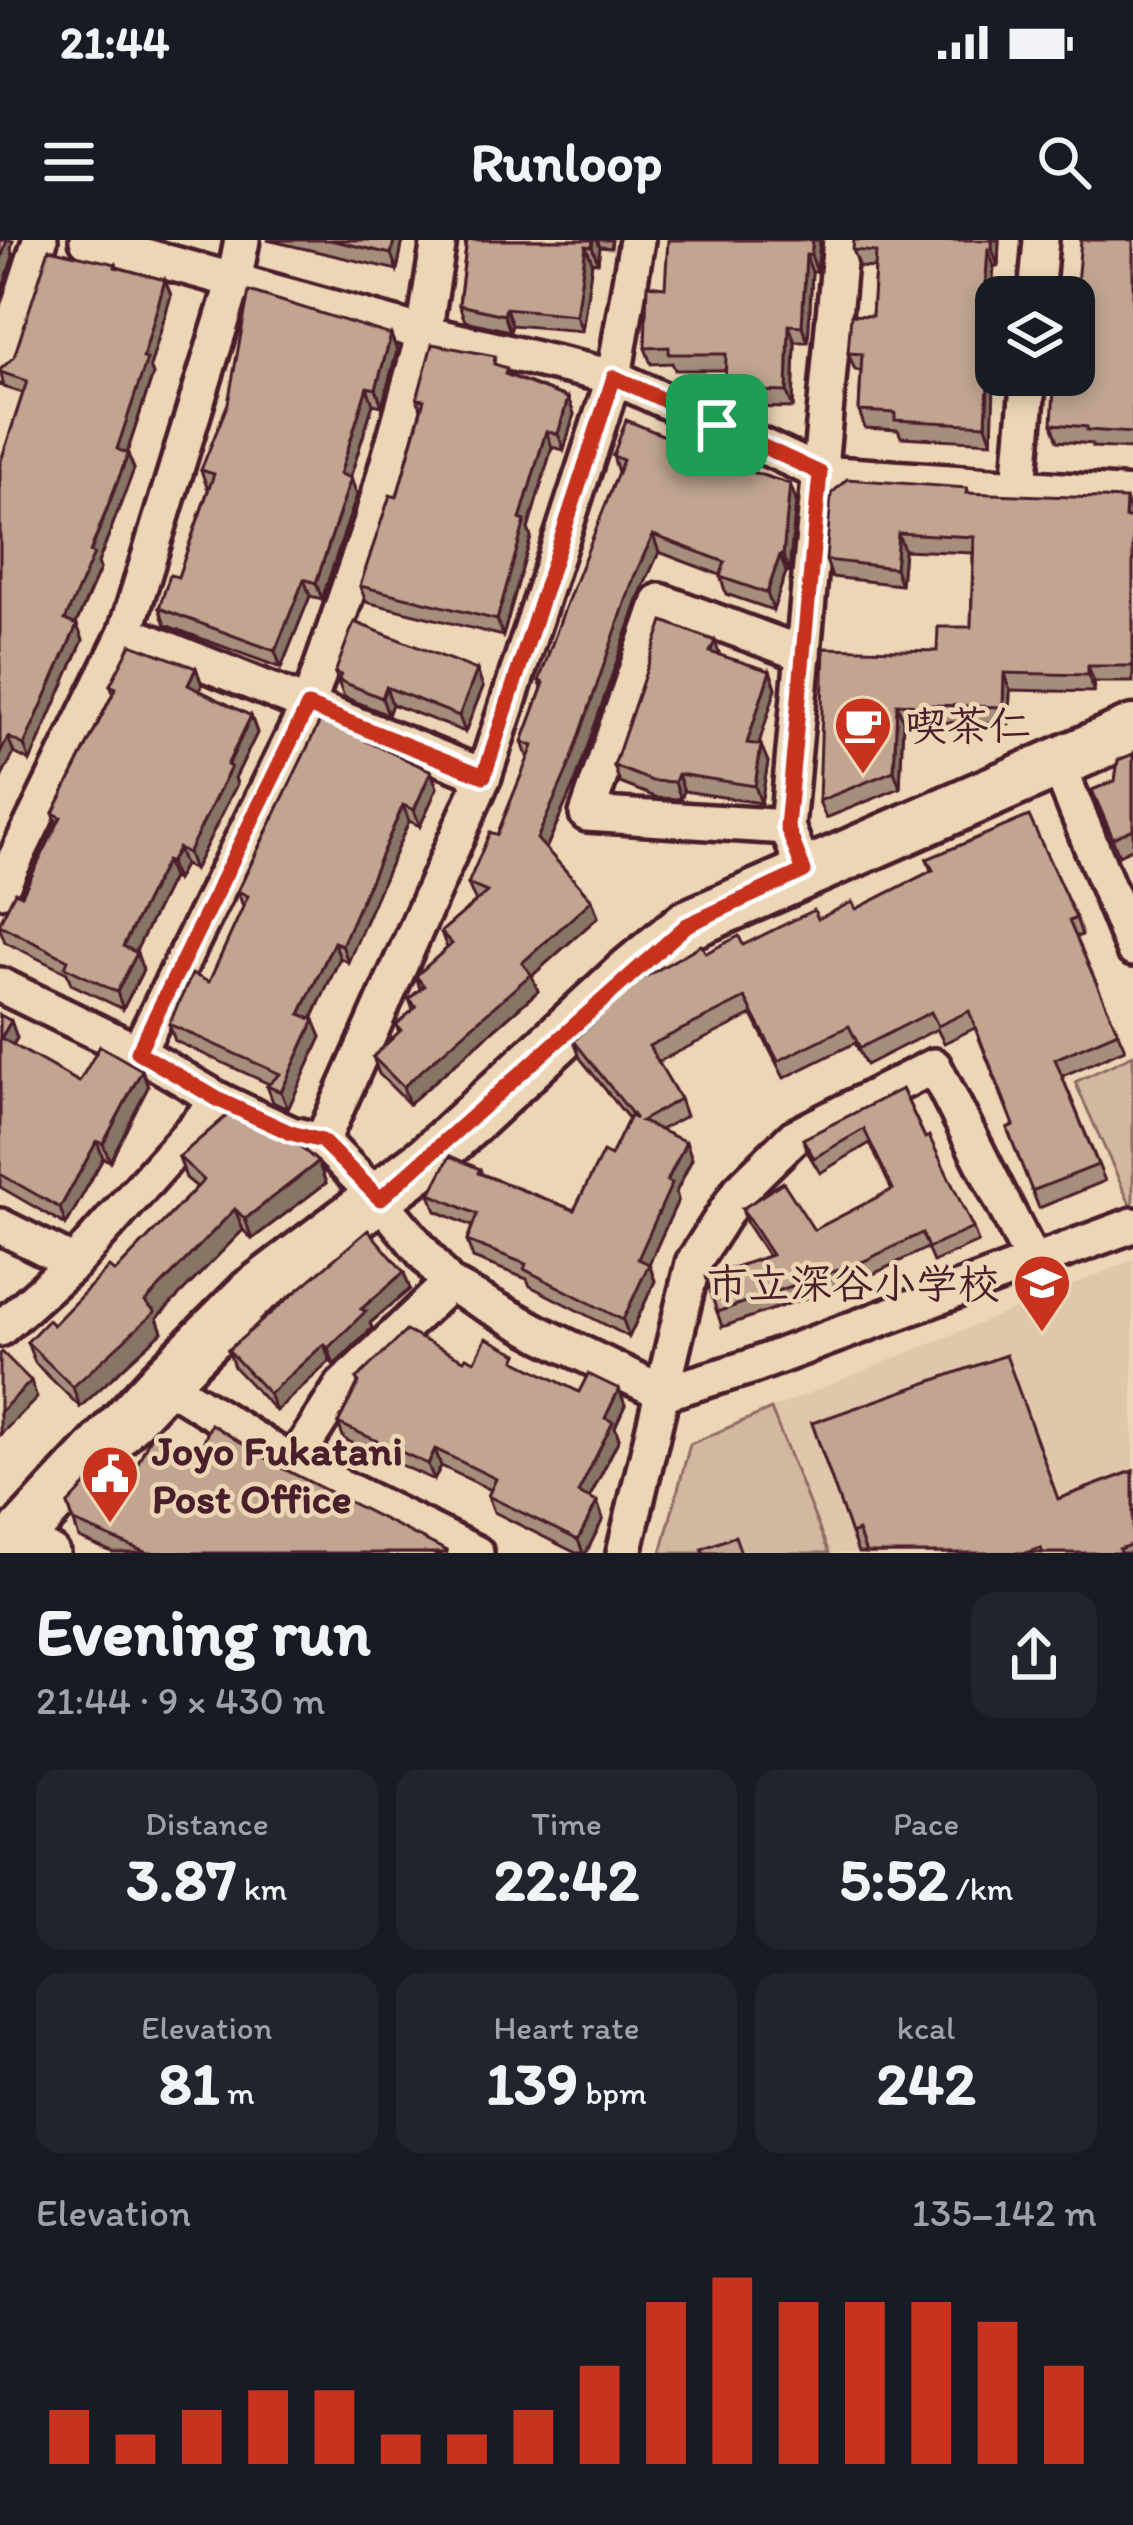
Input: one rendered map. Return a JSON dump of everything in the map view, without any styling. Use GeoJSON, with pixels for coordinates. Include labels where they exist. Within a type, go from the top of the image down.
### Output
{"type":"FeatureCollection","features":[{"type":"Feature","properties":{"kind":"street"},"geometry":{"type":"LineString","coordinates":[[0,366],[40,240]]}},
{"type":"Feature","properties":{"kind":"street"},"geometry":{"type":"LineString","coordinates":[[87,240],[424,333],[614,377],[820,473],[1133,495]]}},
{"type":"Feature","properties":{"kind":"street"},"geometry":{"type":"LineString","coordinates":[[0,890],[126,632],[235,281],[242,240]]}},
{"type":"Feature","properties":{"kind":"street"},"geometry":{"type":"LineString","coordinates":[[138,1052],[308,706],[371,523],[424,333],[440,240]]}},
{"type":"Feature","properties":{"kind":"street"},"geometry":{"type":"LineString","coordinates":[[322,1141],[484,776],[614,377],[637,240]]}},
{"type":"Feature","properties":{"kind":"street"},"geometry":{"type":"LineString","coordinates":[[795,849],[803,654],[841,240]]}},
{"type":"Feature","properties":{"kind":"street"},"geometry":{"type":"LineString","coordinates":[[1038,276],[1041,240]]}},
{"type":"Feature","properties":{"kind":"street"},"geometry":{"type":"LineString","coordinates":[[1018,486],[1027,396]]}},
{"type":"Feature","properties":{"kind":"street"},"geometry":{"type":"LineString","coordinates":[[795,849],[587,814],[660,601],[803,654]]}},
{"type":"Feature","properties":{"kind":"street"},"geometry":{"type":"LineString","coordinates":[[126,632],[484,776]]}},
{"type":"Feature","properties":{"kind":"street"},"geometry":{"type":"LineString","coordinates":[[24,1547],[163,1382],[252,1293],[380,1199],[687,925],[795,849],[1058,764],[1133,730]]}},
{"type":"Feature","properties":{"kind":"street"},"geometry":{"type":"LineString","coordinates":[[1058,764],[1133,949]]}},
{"type":"Feature","properties":{"kind":"street"},"geometry":{"type":"LineString","coordinates":[[0,985],[138,1052],[219,1100],[291,1133],[322,1141],[380,1199],[449,1285],[664,1393],[750,1367],[1133,1225]]}},
{"type":"Feature","properties":{"kind":"street"},"geometry":{"type":"LineString","coordinates":[[624,1553],[693,1263],[739,1191],[794,1137],[934,1066],[1033,1262]]}},
{"type":"Feature","properties":{"kind":"street"},"geometry":{"type":"LineString","coordinates":[[0,1329],[74,1263],[219,1100]]}},
{"type":"Feature","properties":{"kind":"street"},"geometry":{"type":"LineString","coordinates":[[0,1226],[74,1263]]}},
{"type":"Feature","properties":{"kind":"street"},"geometry":{"type":"LineString","coordinates":[[293,1463],[341,1386],[449,1285]]}},
{"type":"Feature","properties":{"kind":"street"},"geometry":{"type":"LineString","coordinates":[[163,1382],[293,1463],[476,1553]]}},
{"type":"Feature","properties":{"kind":"shaded area"},"geometry":{"type":"Polygon","coordinates":[[[1133,1055],[1133,1211],[1075,1082],[1133,1055]]]}},
{"type":"Feature","properties":{"kind":"shaded area","name":"市立深谷小学校"},"geometry":{"type":"Polygon","coordinates":[[[1133,1260],[1133,1553],[829,1553],[771,1409],[1133,1260]]]}},
{"type":"Feature","properties":{"kind":"shaded area"},"geometry":{"type":"Polygon","coordinates":[[[771,1409],[829,1553],[661,1553],[690,1444],[771,1409]]]}},
{"type":"Feature","properties":{"kind":"building"},"geometry":{"type":"Polygon","coordinates":[[[330,240],[394,240],[391,254],[330,240]]]}},
{"type":"Feature","properties":{"kind":"building"},"geometry":{"type":"Polygon","coordinates":[[[467,240],[593,240],[592,247],[586,246],[576,315],[506,308],[504,315],[459,305],[467,240]]]}},
{"type":"Feature","properties":{"kind":"building"},"geometry":{"type":"Polygon","coordinates":[[[668,240],[813,240],[811,255],[806,255],[802,326],[789,325],[787,392],[725,390],[726,354],[669,354],[669,347],[645,348],[647,285],[665,287],[668,240]]]}},
{"type":"Feature","properties":{"kind":"building"},"geometry":{"type":"Polygon","coordinates":[[[854,240],[992,240],[986,276],[975,276],[975,396],[987,396],[986,425],[895,420],[895,413],[859,411],[862,354],[848,353],[851,315],[872,316],[876,252],[853,250],[854,240]]]}},
{"type":"Feature","properties":{"kind":"building"},"geometry":{"type":"Polygon","coordinates":[[[1081,240],[1133,240],[1133,433],[1052,424],[1054,396],[1095,396],[1095,276],[1078,276],[1081,240]]]}},
{"type":"Feature","properties":{"kind":"building"},"geometry":{"type":"Polygon","coordinates":[[[49,249],[165,280],[143,358],[147,359],[117,449],[128,454],[90,552],[94,554],[65,620],[77,625],[24,745],[8,737],[0,753],[0,464],[27,381],[0,370],[14,357],[49,249]]]}},
{"type":"Feature","properties":{"kind":"building"},"geometry":{"type":"Polygon","coordinates":[[[249,291],[391,335],[376,389],[367,387],[340,474],[351,478],[316,583],[304,579],[275,651],[159,608],[170,575],[178,577],[214,474],[201,470],[228,403],[249,291]]]}},
{"type":"Feature","properties":{"kind":"building"},"geometry":{"type":"Polygon","coordinates":[[[432,344],[495,356],[494,364],[507,368],[505,374],[568,398],[558,434],[546,431],[497,620],[360,586],[390,495],[397,497],[424,400],[417,399],[432,344]]]}},
{"type":"Feature","properties":{"kind":"building"},"geometry":{"type":"Polygon","coordinates":[[[626,420],[790,484],[783,555],[767,593],[720,577],[725,562],[653,535],[571,761],[537,839],[592,900],[522,963],[531,974],[403,1087],[373,1057],[401,1030],[396,1025],[416,1007],[409,999],[424,986],[416,976],[452,944],[441,932],[487,892],[468,884],[490,832],[497,835],[533,746],[522,742],[544,683],[539,681],[623,460],[613,456],[626,420]]]}},
{"type":"Feature","properties":{"kind":"building"},"geometry":{"type":"Polygon","coordinates":[[[847,479],[967,488],[966,493],[1126,499],[1125,518],[1133,518],[1133,666],[1088,666],[1088,675],[1004,673],[1003,707],[897,704],[894,771],[819,801],[824,648],[937,651],[938,627],[971,627],[974,537],[898,533],[895,568],[826,560],[831,494],[847,479]]]}},
{"type":"Feature","properties":{"kind":"building"},"geometry":{"type":"Polygon","coordinates":[[[663,621],[715,641],[710,652],[770,671],[747,743],[761,745],[755,786],[678,774],[675,782],[652,781],[614,766],[663,621]]]}},
{"type":"Feature","properties":{"kind":"building"},"geometry":{"type":"Polygon","coordinates":[[[354,622],[477,670],[459,716],[386,687],[382,698],[338,680],[341,675],[335,673],[354,622]]]}},
{"type":"Feature","properties":{"kind":"building"},"geometry":{"type":"Polygon","coordinates":[[[131,644],[196,668],[188,685],[251,716],[188,853],[178,848],[170,863],[166,861],[123,946],[137,953],[117,992],[65,967],[68,960],[0,922],[15,892],[22,895],[61,817],[53,813],[116,688],[110,685],[131,644]]]}},
{"type":"Feature","properties":{"kind":"building"},"geometry":{"type":"Polygon","coordinates":[[[321,719],[368,737],[366,741],[431,771],[414,810],[403,805],[342,945],[334,942],[300,1014],[314,1020],[281,1092],[267,1086],[280,1074],[169,1024],[192,974],[209,982],[248,896],[238,891],[321,719]]]}},
{"type":"Feature","properties":{"kind":"building"},"geometry":{"type":"Polygon","coordinates":[[[1133,754],[1133,829],[1113,838],[1092,790],[1115,781],[1118,760],[1133,754]]]}},
{"type":"Feature","properties":{"kind":"building"},"geometry":{"type":"Polygon","coordinates":[[[1029,816],[1076,918],[1069,921],[1118,1032],[1055,1059],[1098,1165],[1032,1191],[1007,1128],[1014,1125],[969,1011],[938,1026],[931,1012],[860,1048],[849,1026],[778,1061],[745,998],[649,1046],[680,1099],[641,1121],[686,1142],[638,1259],[649,1264],[623,1320],[524,1269],[526,1264],[467,1241],[477,1214],[430,1194],[450,1156],[480,1169],[478,1173],[574,1210],[603,1152],[611,1156],[630,1116],[636,1119],[574,1041],[635,983],[701,945],[706,953],[739,936],[743,945],[814,910],[818,919],[852,902],[856,909],[933,870],[927,859],[1029,816]]]}},
{"type":"Feature","properties":{"kind":"building"},"geometry":{"type":"Polygon","coordinates":[[[0,1015],[11,1021],[1,1038],[79,1082],[100,1046],[142,1070],[103,1144],[97,1141],[60,1208],[0,1174],[0,1015]]]}},
{"type":"Feature","properties":{"kind":"building"},"geometry":{"type":"Polygon","coordinates":[[[902,1089],[973,1228],[928,1248],[922,1233],[864,1261],[717,1312],[706,1277],[772,1255],[742,1209],[783,1182],[814,1230],[893,1189],[864,1129],[814,1158],[803,1139],[902,1089]]]}},
{"type":"Feature","properties":{"kind":"building"},"geometry":{"type":"Polygon","coordinates":[[[231,1112],[288,1136],[318,1162],[245,1219],[235,1209],[145,1302],[155,1312],[73,1387],[27,1342],[48,1320],[53,1325],[109,1267],[115,1272],[204,1180],[179,1157],[231,1112]]]}},
{"type":"Feature","properties":{"kind":"building"},"geometry":{"type":"Polygon","coordinates":[[[368,1230],[404,1272],[361,1309],[366,1311],[328,1348],[324,1344],[269,1394],[228,1350],[368,1230]]]}},
{"type":"Feature","properties":{"kind":"building"},"geometry":{"type":"Polygon","coordinates":[[[406,1331],[475,1361],[486,1338],[518,1354],[515,1360],[579,1392],[588,1374],[619,1389],[605,1418],[613,1422],[578,1493],[597,1502],[578,1540],[488,1496],[496,1479],[435,1449],[428,1464],[338,1423],[359,1382],[356,1379],[406,1331]]]}},
{"type":"Feature","properties":{"kind":"building"},"geometry":{"type":"Polygon","coordinates":[[[0,1354],[31,1381],[0,1412],[0,1354]]]}},
{"type":"Feature","properties":{"kind":"building"},"geometry":{"type":"Polygon","coordinates":[[[1006,1355],[1058,1499],[1133,1471],[1133,1544],[1119,1549],[1120,1553],[1043,1553],[1041,1548],[1026,1553],[866,1553],[858,1531],[851,1534],[812,1423],[1006,1355]]]}},
{"type":"Feature","properties":{"kind":"building"},"geometry":{"type":"Polygon","coordinates":[[[211,1424],[278,1466],[446,1553],[147,1553],[74,1522],[68,1504],[95,1475],[125,1490],[152,1433],[198,1455],[211,1424]]]}},
{"type":"Feature","properties":{"kind":"building"},"geometry":{"type":"Polygon","coordinates":[[[735,1536],[741,1553],[703,1553],[702,1549],[735,1536]]]}},
{"type":"Feature","properties":{"kind":"place","name":"喫茶仁"},"geometry":{"type":"Point","coordinates":[863,776]}},
{"type":"Feature","properties":{"kind":"place","name":"市立深谷小学校"},"geometry":{"type":"Point","coordinates":[1042,1334]}},
{"type":"Feature","properties":{"kind":"place","name":"Joyo Fukatani Post Office"},"geometry":{"type":"Point","coordinates":[110,1525]}},
{"type":"Feature","properties":{"kind":"route"},"geometry":{"type":"LineString","coordinates":[[614,377],[717,425],[820,473],[787,827],[804,871],[687,925],[380,1199],[322,1141],[291,1133],[219,1100],[138,1052],[308,706],[484,776],[614,377]]}}]}
